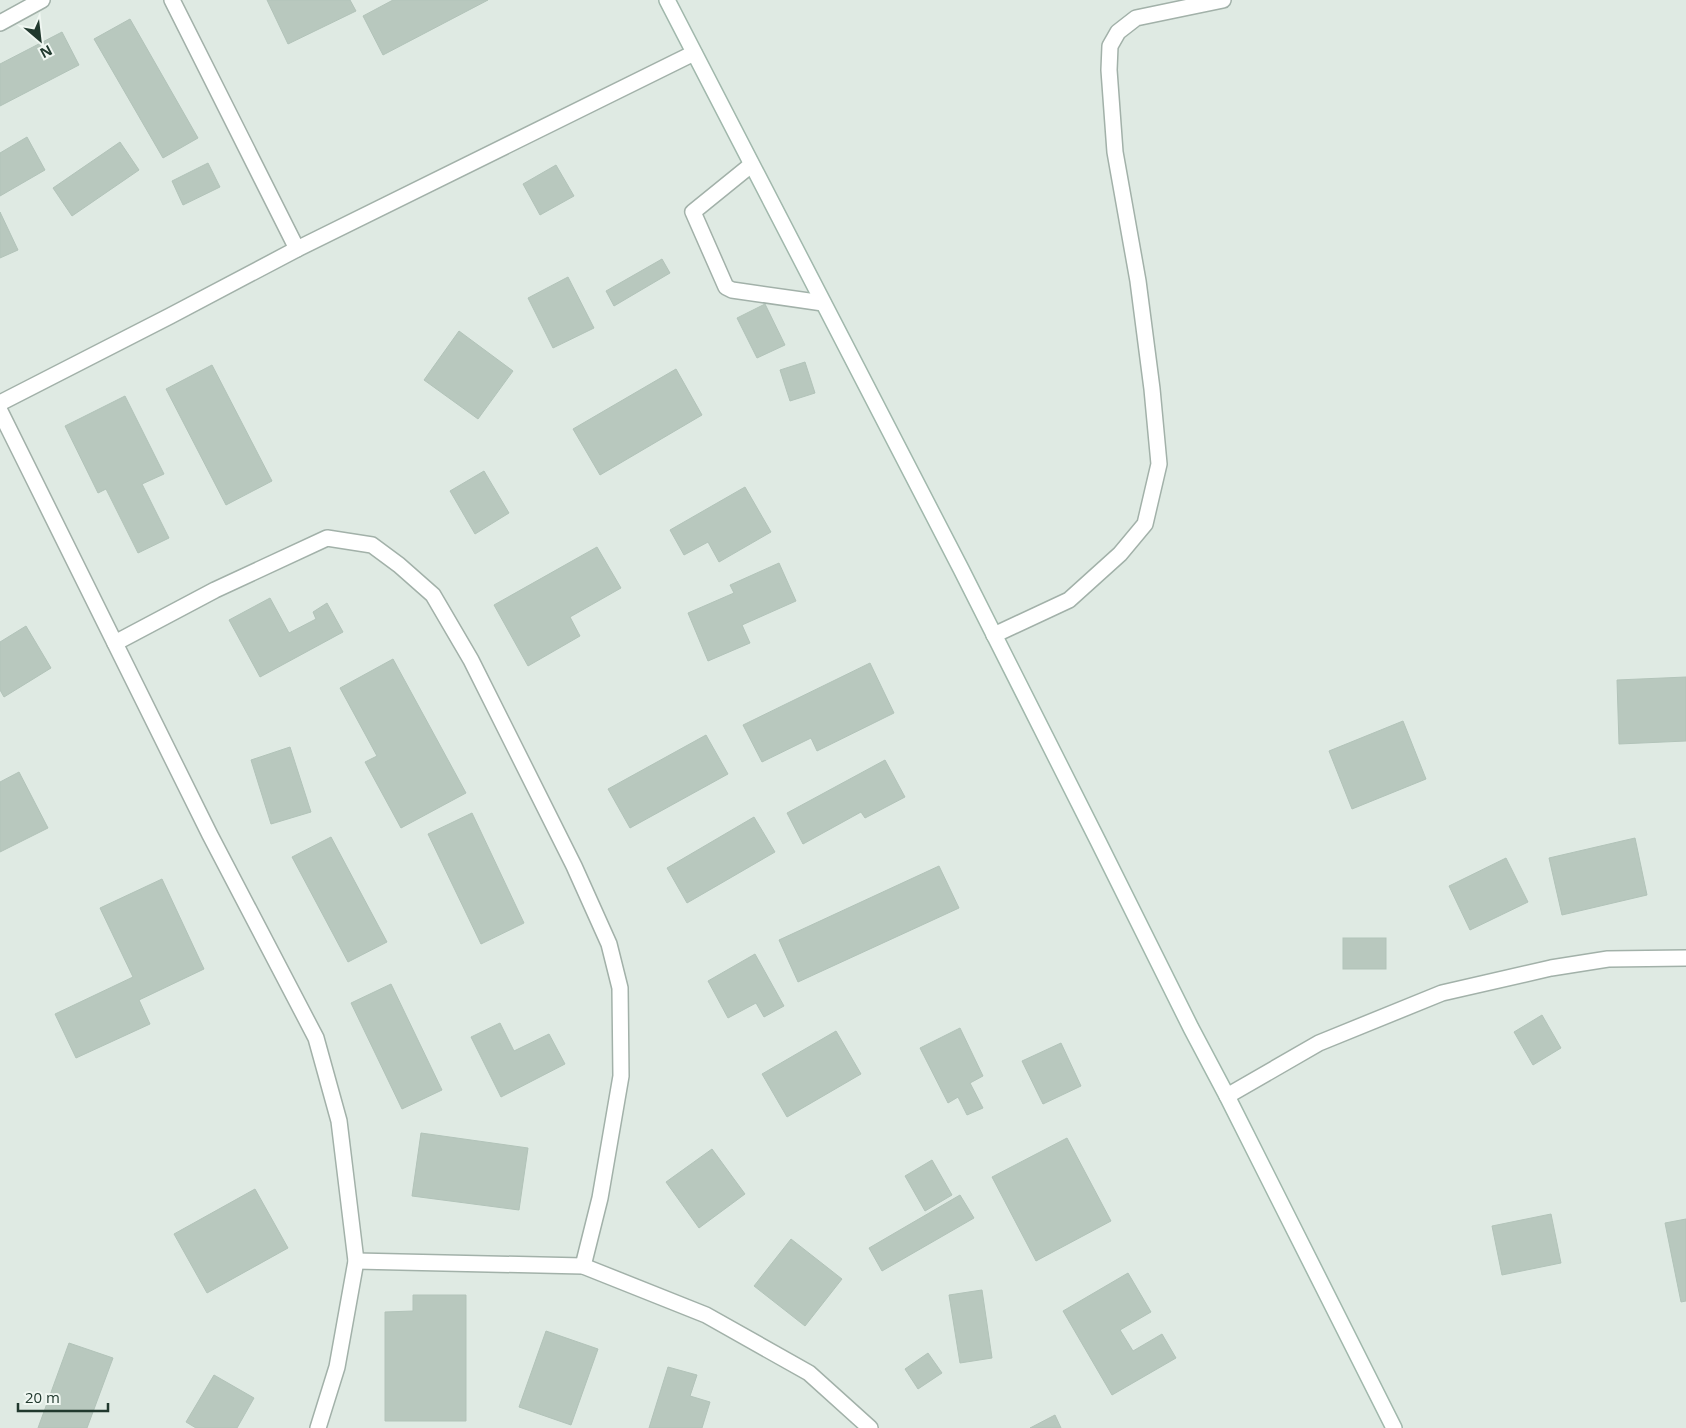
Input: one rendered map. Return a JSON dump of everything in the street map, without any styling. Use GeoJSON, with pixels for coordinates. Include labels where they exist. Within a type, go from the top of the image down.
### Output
{"type":"FeatureCollection","features":[{"type":"Feature","properties":{"kind":"street"},"geometry":{"type":"LineString","coordinates":[[0,23],[42,0]]}},
{"type":"Feature","properties":{"kind":"street"},"geometry":{"type":"LineString","coordinates":[[172,0],[297,249]]}},
{"type":"Feature","properties":{"kind":"street"},"geometry":{"type":"LineString","coordinates":[[667,0],[994,635],[1190,1028],[1227,1096],[1394,1428]]}},
{"type":"Feature","properties":{"kind":"street"},"geometry":{"type":"LineString","coordinates":[[994,635],[1069,600],[1120,554],[1145,524],[1159,464],[1152,389],[1138,281],[1115,152],[1109,70],[1110,46],[1118,32],[1136,18],[1223,0]]}},
{"type":"Feature","properties":{"kind":"street"},"geometry":{"type":"LineString","coordinates":[[0,403],[297,249],[694,53]]}},
{"type":"Feature","properties":{"kind":"street"},"geometry":{"type":"LineString","coordinates":[[751,165],[693,212],[726,287],[823,303]]}},
{"type":"Feature","properties":{"kind":"street"},"geometry":{"type":"LineString","coordinates":[[0,411],[210,835],[316,1038],[339,1121],[356,1261],[338,1367],[318,1428]]}},
{"type":"Feature","properties":{"kind":"street"},"geometry":{"type":"LineString","coordinates":[[115,643],[215,590],[327,538],[372,545],[399,564],[433,595],[471,660],[574,866],[609,944],[620,988],[621,1076],[600,1198],[583,1266]]}},
{"type":"Feature","properties":{"kind":"street"},"geometry":{"type":"LineString","coordinates":[[1227,1096],[1319,1043],[1442,994],[1551,968],[1608,959],[1686,958]]}},
{"type":"Feature","properties":{"kind":"street"},"geometry":{"type":"LineString","coordinates":[[356,1261],[583,1266],[724,1324],[809,1373],[870,1428]]}},
{"type":"Feature","properties":{"kind":"building"},"geometry":{"type":"Polygon","coordinates":[[[267,0],[350,0],[356,11],[288,44],[267,0]]]}},
{"type":"Feature","properties":{"kind":"building"},"geometry":{"type":"Polygon","coordinates":[[[393,0],[488,0],[383,55],[363,16],[393,0]]]}},
{"type":"Feature","properties":{"kind":"building"},"geometry":{"type":"Polygon","coordinates":[[[130,19],[198,138],[163,158],[94,39],[130,19]]]}},
{"type":"Feature","properties":{"kind":"building"},"geometry":{"type":"Polygon","coordinates":[[[62,32],[79,65],[0,106],[0,64],[62,32]]]}},
{"type":"Feature","properties":{"kind":"building"},"geometry":{"type":"Polygon","coordinates":[[[27,137],[45,170],[0,196],[0,153],[27,137]]]}},
{"type":"Feature","properties":{"kind":"building"},"geometry":{"type":"Polygon","coordinates":[[[120,142],[139,170],[72,216],[53,188],[120,142]]]}},
{"type":"Feature","properties":{"kind":"building"},"geometry":{"type":"Polygon","coordinates":[[[208,163],[220,187],[183,205],[172,181],[208,163]]]}},
{"type":"Feature","properties":{"kind":"building"},"geometry":{"type":"Polygon","coordinates":[[[556,165],[574,196],[540,215],[523,184],[556,165]]]}},
{"type":"Feature","properties":{"kind":"building"},"geometry":{"type":"Polygon","coordinates":[[[0,212],[18,250],[0,258],[0,212]]]}},
{"type":"Feature","properties":{"kind":"building"},"geometry":{"type":"Polygon","coordinates":[[[662,259],[670,273],[614,306],[606,291],[662,259]]]}},
{"type":"Feature","properties":{"kind":"building"},"geometry":{"type":"Polygon","coordinates":[[[568,277],[594,328],[553,348],[528,298],[568,277]]]}},
{"type":"Feature","properties":{"kind":"building"},"geometry":{"type":"Polygon","coordinates":[[[765,304],[785,345],[757,358],[737,318],[765,304]]]}},
{"type":"Feature","properties":{"kind":"building"},"geometry":{"type":"Polygon","coordinates":[[[459,331],[513,371],[478,419],[424,380],[459,331]]]}},
{"type":"Feature","properties":{"kind":"building"},"geometry":{"type":"Polygon","coordinates":[[[805,362],[815,393],[790,401],[780,370],[805,362]]]}},
{"type":"Feature","properties":{"kind":"building"},"geometry":{"type":"Polygon","coordinates":[[[212,365],[272,481],[226,505],[166,389],[212,365]]]}},
{"type":"Feature","properties":{"kind":"building"},"geometry":{"type":"Polygon","coordinates":[[[676,369],[702,415],[600,475],[573,429],[676,369]]]}},
{"type":"Feature","properties":{"kind":"building"},"geometry":{"type":"Polygon","coordinates":[[[125,396],[164,474],[142,484],[169,538],[138,553],[106,489],[98,493],[65,426],[125,396]]]}},
{"type":"Feature","properties":{"kind":"building"},"geometry":{"type":"Polygon","coordinates":[[[484,471],[509,513],[475,534],[450,491],[484,471]]]}},
{"type":"Feature","properties":{"kind":"building"},"geometry":{"type":"Polygon","coordinates":[[[745,487],[771,532],[719,562],[708,542],[684,555],[670,530],[745,487]]]}},
{"type":"Feature","properties":{"kind":"building"},"geometry":{"type":"Polygon","coordinates":[[[597,547],[621,588],[570,617],[580,636],[528,666],[494,605],[597,547]]]}},
{"type":"Feature","properties":{"kind":"building"},"geometry":{"type":"Polygon","coordinates":[[[779,563],[796,601],[742,625],[750,643],[708,661],[688,613],[734,593],[730,585],[779,563]]]}},
{"type":"Feature","properties":{"kind":"building"},"geometry":{"type":"Polygon","coordinates":[[[270,598],[289,633],[316,619],[313,612],[327,603],[343,632],[260,677],[229,620],[270,598]]]}},
{"type":"Feature","properties":{"kind":"building"},"geometry":{"type":"Polygon","coordinates":[[[26,626],[51,668],[4,697],[0,690],[0,642],[26,626]]]}},
{"type":"Feature","properties":{"kind":"building"},"geometry":{"type":"Polygon","coordinates":[[[393,659],[466,793],[401,828],[365,762],[377,756],[340,688],[393,659]]]}},
{"type":"Feature","properties":{"kind":"building"},"geometry":{"type":"Polygon","coordinates":[[[870,663],[894,713],[817,751],[811,738],[762,762],[743,725],[870,663]]]}},
{"type":"Feature","properties":{"kind":"building"},"geometry":{"type":"Polygon","coordinates":[[[1686,677],[1686,741],[1619,744],[1617,680],[1686,677]]]}},
{"type":"Feature","properties":{"kind":"building"},"geometry":{"type":"Polygon","coordinates":[[[1403,721],[1426,779],[1352,809],[1329,751],[1403,721]]]}},
{"type":"Feature","properties":{"kind":"building"},"geometry":{"type":"Polygon","coordinates":[[[706,735],[728,774],[630,828],[608,789],[706,735]]]}},
{"type":"Feature","properties":{"kind":"building"},"geometry":{"type":"Polygon","coordinates":[[[290,747],[311,812],[271,824],[251,760],[290,747]]]}},
{"type":"Feature","properties":{"kind":"building"},"geometry":{"type":"Polygon","coordinates":[[[885,760],[905,797],[865,818],[861,812],[803,844],[787,813],[885,760]]]}},
{"type":"Feature","properties":{"kind":"building"},"geometry":{"type":"Polygon","coordinates":[[[19,772],[48,828],[0,852],[0,782],[19,772]]]}},
{"type":"Feature","properties":{"kind":"building"},"geometry":{"type":"Polygon","coordinates":[[[472,813],[524,923],[481,944],[428,834],[472,813]]]}},
{"type":"Feature","properties":{"kind":"building"},"geometry":{"type":"Polygon","coordinates":[[[754,817],[775,852],[687,903],[667,868],[754,817]]]}},
{"type":"Feature","properties":{"kind":"building"},"geometry":{"type":"Polygon","coordinates":[[[331,837],[387,942],[348,962],[292,857],[331,837]]]}},
{"type":"Feature","properties":{"kind":"building"},"geometry":{"type":"Polygon","coordinates":[[[1635,838],[1647,895],[1562,915],[1549,858],[1635,838]]]}},
{"type":"Feature","properties":{"kind":"building"},"geometry":{"type":"Polygon","coordinates":[[[1506,858],[1528,902],[1470,930],[1449,886],[1506,858]]]}},
{"type":"Feature","properties":{"kind":"building"},"geometry":{"type":"Polygon","coordinates":[[[939,866],[959,908],[798,982],[779,940],[939,866]]]}},
{"type":"Feature","properties":{"kind":"building"},"geometry":{"type":"Polygon","coordinates":[[[162,879],[204,969],[139,1000],[150,1024],[76,1058],[55,1014],[133,977],[100,908],[162,879]]]}},
{"type":"Feature","properties":{"kind":"building"},"geometry":{"type":"Polygon","coordinates":[[[1343,938],[1386,938],[1386,969],[1343,969],[1343,938]]]}},
{"type":"Feature","properties":{"kind":"building"},"geometry":{"type":"Polygon","coordinates":[[[755,954],[784,1006],[764,1017],[756,1003],[728,1018],[708,981],[755,954]]]}},
{"type":"Feature","properties":{"kind":"building"},"geometry":{"type":"Polygon","coordinates":[[[391,984],[442,1090],[402,1109],[351,1003],[391,984]]]}},
{"type":"Feature","properties":{"kind":"building"},"geometry":{"type":"Polygon","coordinates":[[[1542,1015],[1561,1048],[1533,1065],[1514,1032],[1542,1015]]]}},
{"type":"Feature","properties":{"kind":"building"},"geometry":{"type":"Polygon","coordinates":[[[500,1023],[514,1051],[549,1034],[565,1064],[501,1097],[471,1037],[500,1023]]]}},
{"type":"Feature","properties":{"kind":"building"},"geometry":{"type":"Polygon","coordinates":[[[960,1028],[983,1076],[970,1083],[983,1108],[967,1115],[958,1097],[948,1103],[920,1048],[960,1028]]]}},
{"type":"Feature","properties":{"kind":"building"},"geometry":{"type":"Polygon","coordinates":[[[836,1031],[861,1074],[787,1117],[762,1074],[836,1031]]]}},
{"type":"Feature","properties":{"kind":"building"},"geometry":{"type":"Polygon","coordinates":[[[1061,1043],[1081,1086],[1043,1104],[1022,1061],[1061,1043]]]}},
{"type":"Feature","properties":{"kind":"building"},"geometry":{"type":"Polygon","coordinates":[[[421,1133],[528,1148],[519,1210],[412,1196],[421,1133]]]}},
{"type":"Feature","properties":{"kind":"building"},"geometry":{"type":"Polygon","coordinates":[[[1067,1138],[1111,1221],[1036,1261],[992,1177],[1067,1138]]]}},
{"type":"Feature","properties":{"kind":"building"},"geometry":{"type":"Polygon","coordinates":[[[712,1149],[745,1194],[699,1228],[666,1182],[712,1149]]]}},
{"type":"Feature","properties":{"kind":"building"},"geometry":{"type":"Polygon","coordinates":[[[932,1160],[952,1195],[925,1211],[905,1176],[932,1160]]]}},
{"type":"Feature","properties":{"kind":"building"},"geometry":{"type":"Polygon","coordinates":[[[255,1189],[288,1248],[207,1293],[174,1234],[255,1189]]]}},
{"type":"Feature","properties":{"kind":"building"},"geometry":{"type":"Polygon","coordinates":[[[960,1195],[974,1218],[882,1271],[869,1248],[960,1195]]]}},
{"type":"Feature","properties":{"kind":"building"},"geometry":{"type":"Polygon","coordinates":[[[1551,1214],[1561,1263],[1502,1275],[1492,1226],[1551,1214]]]}},
{"type":"Feature","properties":{"kind":"building"},"geometry":{"type":"Polygon","coordinates":[[[1686,1219],[1686,1301],[1681,1302],[1665,1223],[1686,1219]]]}},
{"type":"Feature","properties":{"kind":"building"},"geometry":{"type":"Polygon","coordinates":[[[791,1239],[842,1279],[805,1326],[754,1286],[791,1239]]]}},
{"type":"Feature","properties":{"kind":"building"},"geometry":{"type":"Polygon","coordinates":[[[1128,1273],[1151,1312],[1120,1330],[1133,1351],[1162,1334],[1176,1358],[1112,1395],[1063,1311],[1128,1273]]]}},
{"type":"Feature","properties":{"kind":"building"},"geometry":{"type":"Polygon","coordinates":[[[982,1290],[992,1358],[960,1363],[949,1295],[982,1290]]]}},
{"type":"Feature","properties":{"kind":"building"},"geometry":{"type":"Polygon","coordinates":[[[413,1295],[466,1295],[466,1421],[385,1421],[385,1312],[413,1311],[413,1295]]]}},
{"type":"Feature","properties":{"kind":"building"},"geometry":{"type":"Polygon","coordinates":[[[546,1331],[598,1349],[571,1425],[519,1407],[546,1331]]]}},
{"type":"Feature","properties":{"kind":"building"},"geometry":{"type":"Polygon","coordinates":[[[69,1343],[113,1358],[87,1428],[38,1428],[69,1343]]]}},
{"type":"Feature","properties":{"kind":"building"},"geometry":{"type":"Polygon","coordinates":[[[928,1353],[942,1373],[918,1389],[905,1369],[928,1353]]]}},
{"type":"Feature","properties":{"kind":"building"},"geometry":{"type":"Polygon","coordinates":[[[668,1367],[697,1375],[690,1396],[710,1402],[702,1428],[649,1428],[668,1367]]]}},
{"type":"Feature","properties":{"kind":"building"},"geometry":{"type":"Polygon","coordinates":[[[214,1375],[254,1398],[237,1428],[196,1428],[186,1422],[214,1375]]]}},
{"type":"Feature","properties":{"kind":"building"},"geometry":{"type":"Polygon","coordinates":[[[1055,1415],[1061,1428],[1030,1428],[1055,1415]]]}}]}
